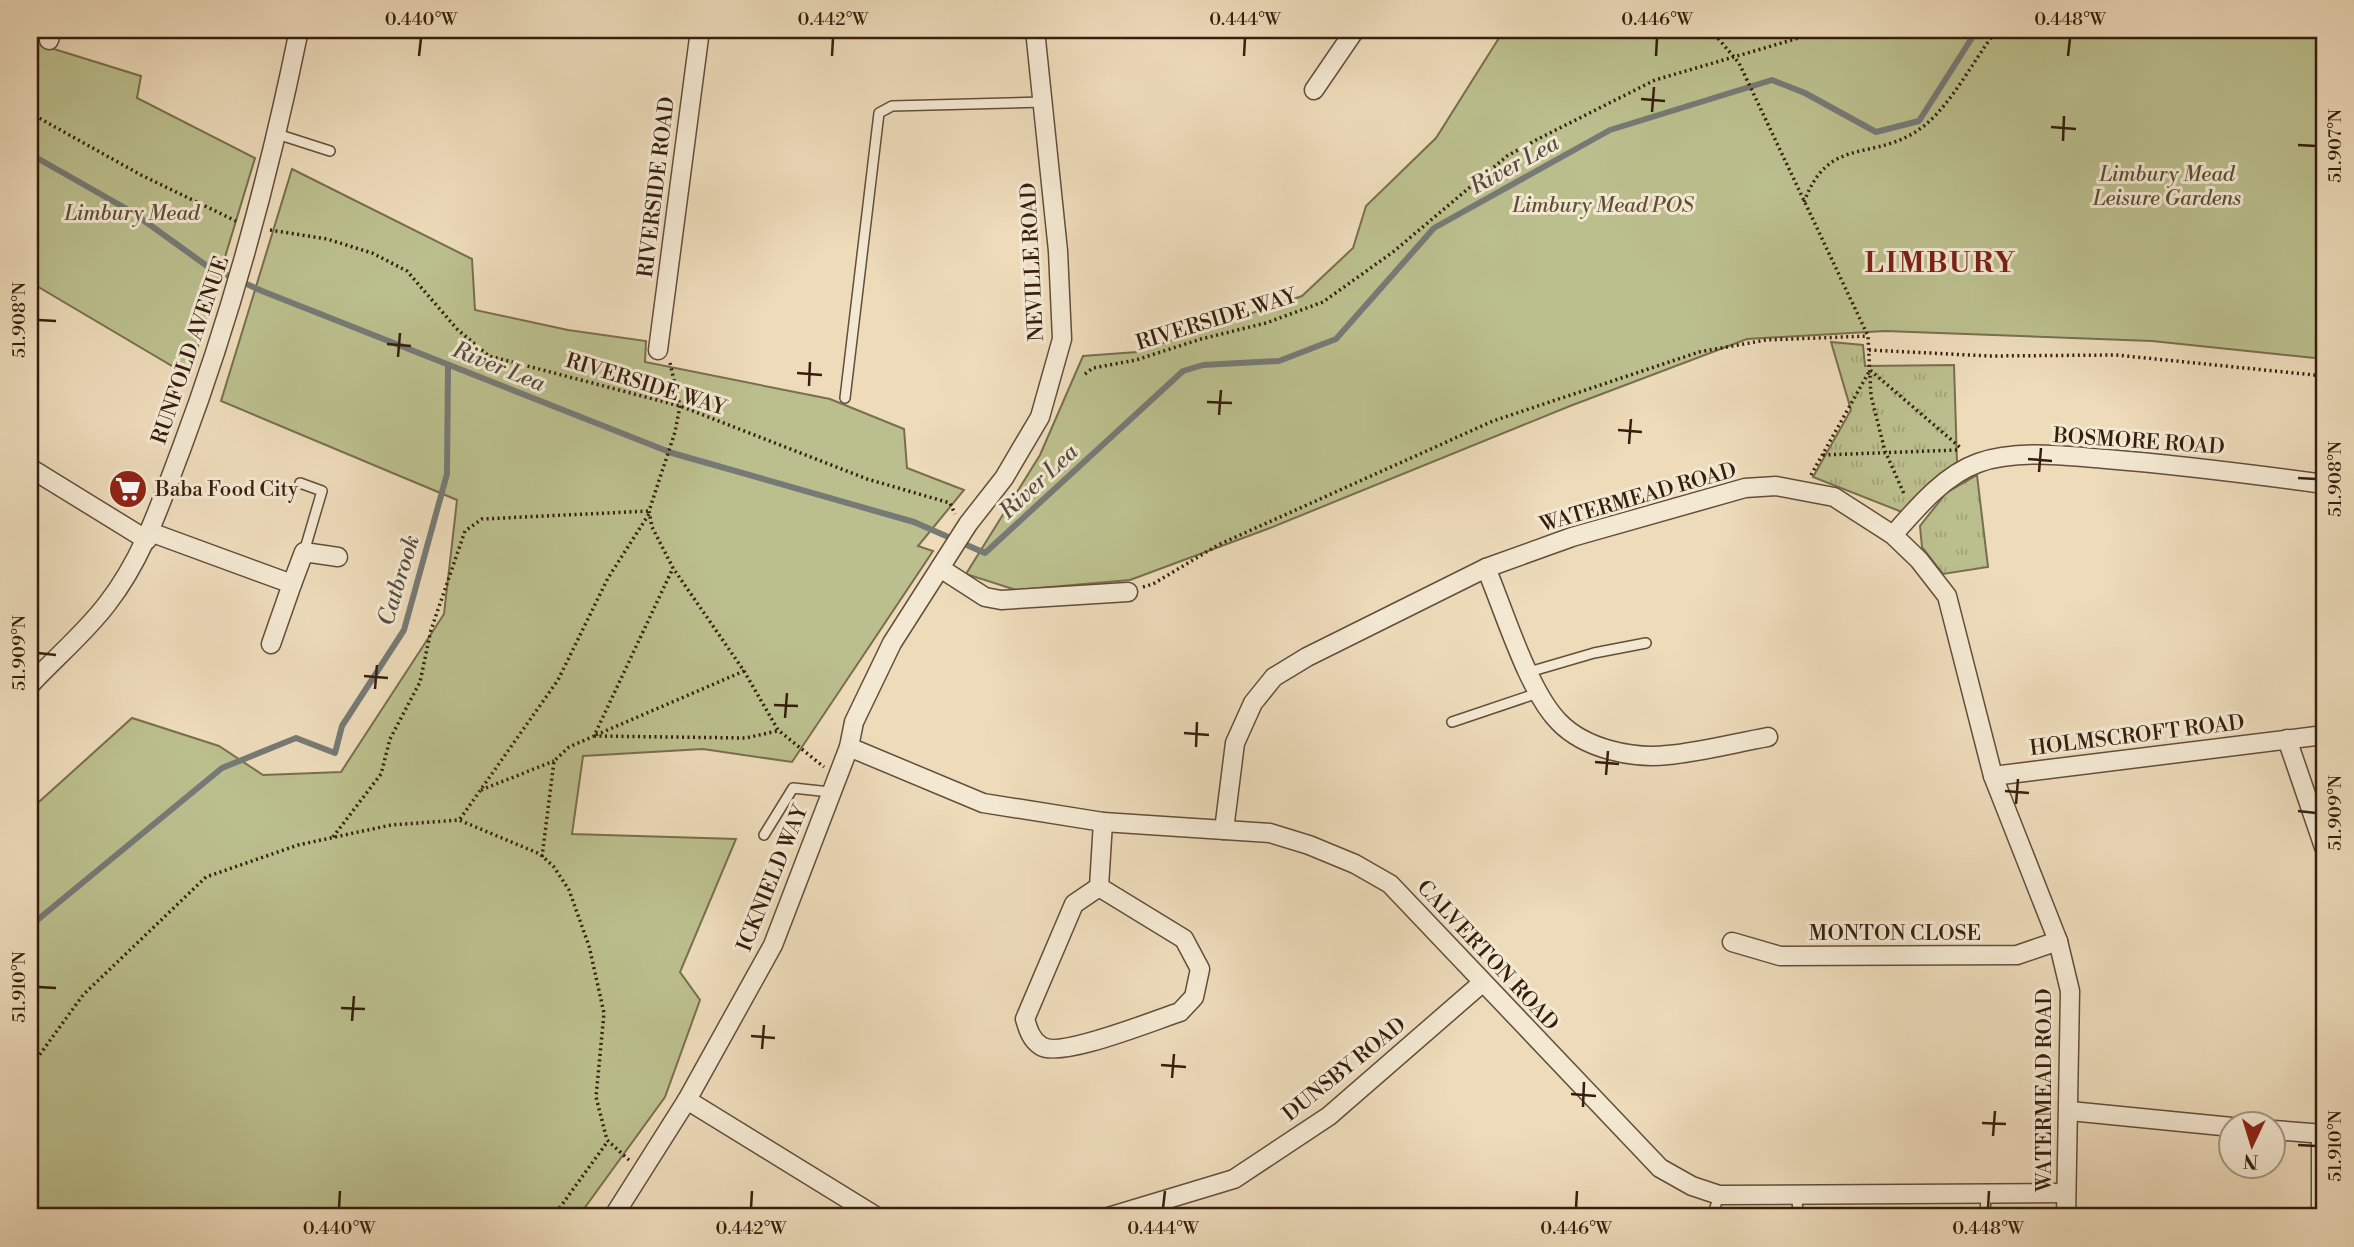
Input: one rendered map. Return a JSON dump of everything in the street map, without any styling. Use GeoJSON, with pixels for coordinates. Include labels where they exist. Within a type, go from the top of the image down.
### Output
{"type":"FeatureCollection","features":[{"type":"Feature","properties":{"kind":"street","name":"RUNFOLD AVENUE"},"geometry":{"type":"LineString","coordinates":[[30,685],[107,605],[148,536],[210,371],[235,295],[277,134],[299,30]]}},
{"type":"Feature","properties":{"kind":"street","name":"RIVERSIDE ROAD"},"geometry":{"type":"LineString","coordinates":[[658,350],[700,30]]}},
{"type":"Feature","properties":{"kind":"street","name":"NEVILLE ROAD"},"geometry":{"type":"LineString","coordinates":[[954,548],[962,520],[1004,478],[1040,417],[1062,339],[1058,251],[1035,30]]}},
{"type":"Feature","properties":{"kind":"street"},"geometry":{"type":"LineString","coordinates":[[1314,90],[1355,30]]}},
{"type":"Feature","properties":{"kind":"street","name":"BOSMORE ROAD"},"geometry":{"type":"LineString","coordinates":[[1893,535],[1915,510],[1958,474],[1978,463],[2013,457],[2061,456],[2204,467],[2324,484]]}},
{"type":"Feature","properties":{"kind":"street"},"geometry":{"type":"LineString","coordinates":[[30,468],[148,536],[292,584]]}},
{"type":"Feature","properties":{"kind":"street","name":"WATERMEAD ROAD"},"geometry":{"type":"LineString","coordinates":[[1224,830],[1228,782],[1236,743],[1253,703],[1274,677],[1365,627],[1486,568],[1572,537],[1745,488],[1776,485],[1834,497],[1860,511],[1893,535],[1919,560],[1947,596],[1993,776],[2058,941],[2070,991],[2070,1111],[2066,1217]]}},
{"type":"Feature","properties":{"kind":"street","name":"ICKNIELD WAY"},"geometry":{"type":"LineString","coordinates":[[613,1217],[687,1100],[773,945],[849,747],[854,722],[892,643],[954,548]]}},
{"type":"Feature","properties":{"kind":"street"},"geometry":{"type":"LineString","coordinates":[[271,644],[304,552],[338,557]]}},
{"type":"Feature","properties":{"kind":"street"},"geometry":{"type":"LineString","coordinates":[[940,568],[985,597],[1001,600],[1128,592]]}},
{"type":"Feature","properties":{"kind":"street"},"geometry":{"type":"LineString","coordinates":[[1486,568],[1538,692],[1559,723],[1592,744],[1631,755],[1668,755],[1768,737]]}},
{"type":"Feature","properties":{"kind":"street","name":"HOLMSCROFT ROAD"},"geometry":{"type":"LineString","coordinates":[[1993,776],[2324,734]]}},
{"type":"Feature","properties":{"kind":"street"},"geometry":{"type":"LineString","coordinates":[[2287,739],[2324,848]]}},
{"type":"Feature","properties":{"kind":"street","name":"CALVERTON ROAD"},"geometry":{"type":"LineString","coordinates":[[849,747],[983,803],[1103,822],[1270,833],[1355,864],[1390,884],[1661,1168],[1692,1186],[1719,1195],[1797,1197],[2066,1193]]}},
{"type":"Feature","properties":{"kind":"street"},"geometry":{"type":"LineString","coordinates":[[1099,887],[1103,822]]}},
{"type":"Feature","properties":{"kind":"street"},"geometry":{"type":"LineString","coordinates":[[1099,887],[1184,939],[1200,968],[1194,998],[1180,1012],[1063,1051],[1041,1047],[1029,1032],[1025,1019],[1074,904],[1099,887]]}},
{"type":"Feature","properties":{"kind":"street","name":"MONTON CLOSE"},"geometry":{"type":"LineString","coordinates":[[1732,942],[1780,956],[1989,956],[2017,955],[2058,941]]}},
{"type":"Feature","properties":{"kind":"street","name":"DUNSBY ROAD"},"geometry":{"type":"LineString","coordinates":[[1108,1217],[1234,1179],[1329,1116],[1482,983]]}},
{"type":"Feature","properties":{"kind":"street"},"geometry":{"type":"LineString","coordinates":[[687,1100],[877,1217]]}},
{"type":"Feature","properties":{"kind":"street"},"geometry":{"type":"LineString","coordinates":[[2070,1111],[2218,1126]]}},
{"type":"Feature","properties":{"kind":"street"},"geometry":{"type":"LineString","coordinates":[[2288,1131],[2323,1134],[2321,1217]]}},
{"type":"Feature","properties":{"kind":"lane"},"geometry":{"type":"LineString","coordinates":[[845,398],[879,113],[892,106],[1043,102]]}},
{"type":"Feature","properties":{"kind":"lane"},"geometry":{"type":"LineString","coordinates":[[277,134],[330,151]]}},
{"type":"Feature","properties":{"kind":"lane"},"geometry":{"type":"LineString","coordinates":[[300,483],[322,491],[304,552]]}},
{"type":"Feature","properties":{"kind":"lane"},"geometry":{"type":"LineString","coordinates":[[1530,672],[1594,653],[1646,643]]}},
{"type":"Feature","properties":{"kind":"lane"},"geometry":{"type":"LineString","coordinates":[[1451,722],[1538,692]]}},
{"type":"Feature","properties":{"kind":"lane"},"geometry":{"type":"LineString","coordinates":[[764,835],[793,788],[833,784]]}},
{"type":"Feature","properties":{"kind":"lane"},"geometry":{"type":"LineString","coordinates":[[1985,1217],[1986,1194]]}},
{"type":"Feature","properties":{"kind":"lane"},"geometry":{"type":"LineString","coordinates":[[1712,1217],[1719,1195]]}},
{"type":"Feature","properties":{"kind":"lane"},"geometry":{"type":"LineString","coordinates":[[1797,1197],[1798,1217]]}},
{"type":"Feature","properties":{"kind":"path"},"geometry":{"type":"LineString","coordinates":[[1711,30],[1740,63],[1868,336],[1871,396],[1885,452],[1900,488],[1915,510]]}},
{"type":"Feature","properties":{"kind":"path","name":"RIVERSIDE WAY"},"geometry":{"type":"LineString","coordinates":[[1086,374],[1093,368],[1136,360],[1202,339],[1266,323],[1323,302],[1394,253],[1507,156],[1655,80],[1826,30]]}},
{"type":"Feature","properties":{"kind":"path"},"geometry":{"type":"LineString","coordinates":[[1804,202],[1810,188],[1831,161],[1854,151],[1912,134],[1931,118],[1997,30]]}},
{"type":"Feature","properties":{"kind":"path"},"geometry":{"type":"LineString","coordinates":[[30,113],[141,175],[241,223]]}},
{"type":"Feature","properties":{"kind":"path","name":"RIVERSIDE WAY"},"geometry":{"type":"LineString","coordinates":[[269,230],[327,239],[372,253],[407,271],[457,329],[489,356],[680,406],[867,479],[950,503],[962,520]]}},
{"type":"Feature","properties":{"kind":"path"},"geometry":{"type":"LineString","coordinates":[[1128,592],[1153,584],[1218,545],[1493,421],[1699,352],[1766,340],[1868,336]]}},
{"type":"Feature","properties":{"kind":"path"},"geometry":{"type":"LineString","coordinates":[[459,820],[558,680],[608,579],[649,512],[675,432],[680,406],[669,362],[658,350]]}},
{"type":"Feature","properties":{"kind":"path"},"geometry":{"type":"LineString","coordinates":[[1869,350],[1989,356],[2116,355],[2324,376]]}},
{"type":"Feature","properties":{"kind":"path"},"geometry":{"type":"LineString","coordinates":[[1870,370],[1978,463]]}},
{"type":"Feature","properties":{"kind":"path"},"geometry":{"type":"LineString","coordinates":[[1803,489],[1870,370]]}},
{"type":"Feature","properties":{"kind":"path"},"geometry":{"type":"LineString","coordinates":[[1823,455],[1963,450]]}},
{"type":"Feature","properties":{"kind":"path"},"geometry":{"type":"LineString","coordinates":[[649,512],[652,527],[673,568],[744,671],[778,730],[833,784]]}},
{"type":"Feature","properties":{"kind":"path"},"geometry":{"type":"LineString","coordinates":[[331,838],[381,774],[390,738],[420,682],[430,630],[465,531],[482,519],[649,512]]}},
{"type":"Feature","properties":{"kind":"path"},"geometry":{"type":"LineString","coordinates":[[594,736],[673,568]]}},
{"type":"Feature","properties":{"kind":"path"},"geometry":{"type":"LineString","coordinates":[[480,790],[554,761],[569,747],[744,671]]}},
{"type":"Feature","properties":{"kind":"path"},"geometry":{"type":"LineString","coordinates":[[594,736],[746,738],[778,730]]}},
{"type":"Feature","properties":{"kind":"path"},"geometry":{"type":"LineString","coordinates":[[542,857],[554,761]]}},
{"type":"Feature","properties":{"kind":"path"},"geometry":{"type":"LineString","coordinates":[[30,1068],[83,995],[206,877],[298,845],[391,825],[459,820],[542,857],[554,867],[569,890],[589,946],[604,1013],[596,1097],[608,1141],[629,1160]]}},
{"type":"Feature","properties":{"kind":"path"},"geometry":{"type":"LineString","coordinates":[[553,1217],[608,1141]]}},
{"type":"Feature","properties":{"kind":"green space","name":"Limbury Mead"},"geometry":{"type":"Polygon","coordinates":[[[30,30],[44,30],[41,45],[141,76],[137,98],[255,158],[189,376],[30,282],[30,30]]]}},
{"type":"Feature","properties":{"kind":"green space","name":"Limbury Mead POS"},"geometry":{"type":"Polygon","coordinates":[[[1504,30],[2324,30],[2324,359],[2152,341],[1885,331],[1747,339],[1570,406],[1270,528],[1130,580],[1016,590],[966,574],[1040,455],[1083,356],[1137,352],[1302,296],[1353,248],[1366,206],[1436,138],[1504,30]]]}},
{"type":"Feature","properties":{"kind":"green space"},"geometry":{"type":"Polygon","coordinates":[[[292,169],[472,259],[475,310],[568,330],[646,341],[645,362],[830,399],[904,429],[907,468],[964,490],[918,546],[933,551],[792,762],[703,749],[583,756],[572,834],[736,839],[680,972],[700,1000],[665,1097],[578,1217],[30,1217],[30,810],[132,718],[219,746],[263,775],[341,772],[444,614],[457,500],[221,401],[292,169]]]}},
{"type":"Feature","properties":{"kind":"green space"},"geometry":{"type":"Polygon","coordinates":[[[1831,342],[1863,345],[1865,366],[1954,365],[1957,462],[1902,512],[1813,477],[1851,410],[1831,342]]]}},
{"type":"Feature","properties":{"kind":"green space"},"geometry":{"type":"Polygon","coordinates":[[[1977,475],[1988,567],[1943,574],[1922,547],[1920,526],[1946,493],[1977,475]]]}},
{"type":"Feature","properties":{"kind":"waterway","name":"River Lea"},"geometry":{"type":"LineString","coordinates":[[30,154],[132,212],[207,266],[262,291],[672,453],[914,522],[985,553],[1183,371],[1203,365],[1279,361],[1336,339],[1434,228],[1610,130],[1772,80],[1805,93],[1876,132],[1919,121],[1977,30]]}},
{"type":"Feature","properties":{"kind":"waterway","name":"Catbrook"},"geometry":{"type":"LineString","coordinates":[[30,926],[222,768],[296,738],[335,753],[342,726],[404,630],[447,474],[448,366]]}},
{"type":"Feature","properties":{"kind":"place","name":"Baba Food City"},"geometry":{"type":"Point","coordinates":[128,489]}},
{"type":"Feature","properties":{"kind":"district","name":"LIMBURY"},"geometry":{"type":"Point","coordinates":[1941,262]}},
{"type":"Feature","properties":{"kind":"park label","name":"Limbury Mead Leisure Gardens"},"geometry":{"type":"Point","coordinates":[2167,186]}}]}
